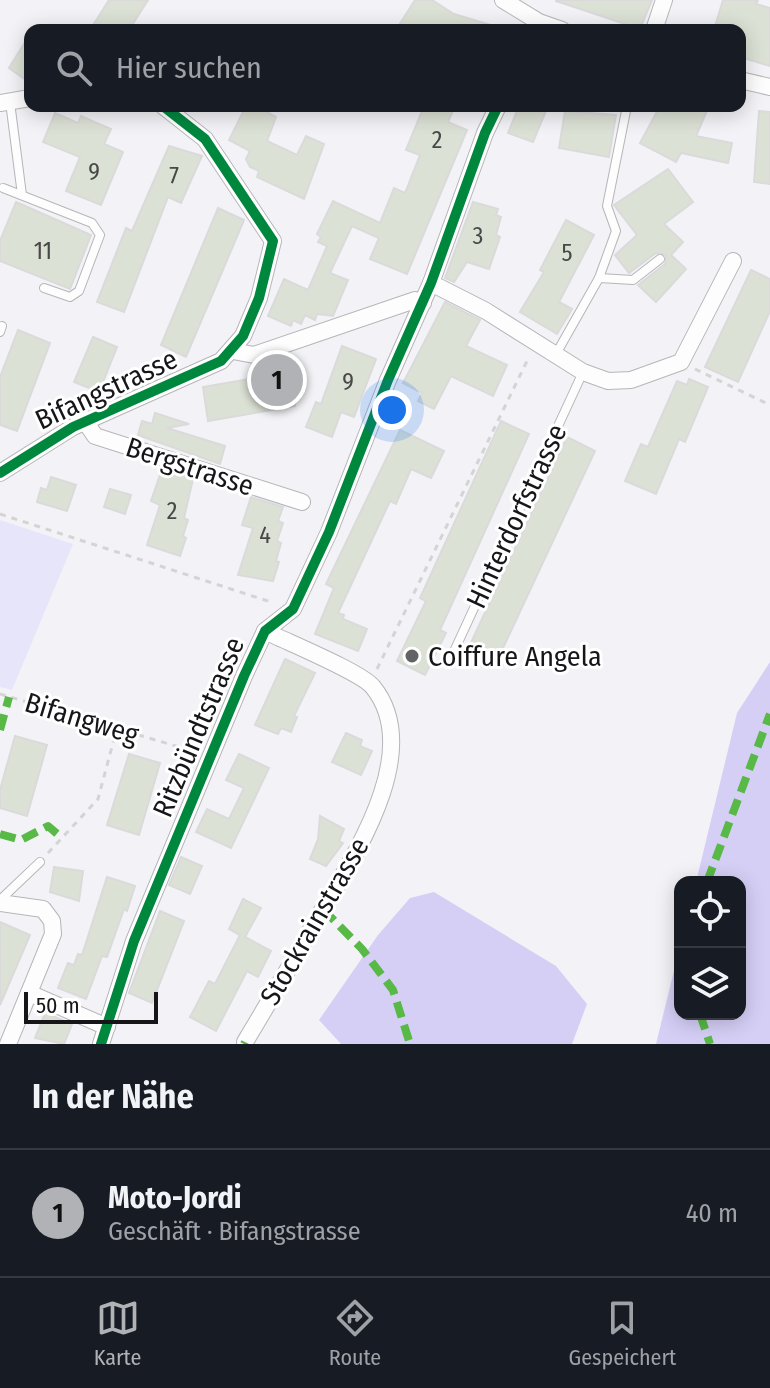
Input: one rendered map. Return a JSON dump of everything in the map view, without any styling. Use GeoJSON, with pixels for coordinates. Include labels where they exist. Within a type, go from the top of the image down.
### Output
{"type":"FeatureCollection","features":[{"type":"Feature","properties":{"kind":"street"},"geometry":{"type":"LineString","coordinates":[[503,0],[534,24]]}},
{"type":"Feature","properties":{"kind":"street"},"geometry":{"type":"LineString","coordinates":[[656,24],[664,0]]}},
{"type":"Feature","properties":{"kind":"street"},"geometry":{"type":"LineString","coordinates":[[746,81],[770,87]]}},
{"type":"Feature","properties":{"kind":"street"},"geometry":{"type":"LineString","coordinates":[[171,112],[205,139],[273,241],[259,298],[233,351],[254,355],[415,300],[423,303]]}},
{"type":"Feature","properties":{"kind":"street"},"geometry":{"type":"LineString","coordinates":[[495,112],[431,283],[583,372],[608,381],[631,380],[681,362],[733,261]]}},
{"type":"Feature","properties":{"kind":"street","name":"Ritzbündtstrasse"},"geometry":{"type":"LineString","coordinates":[[101,1044],[134,941],[265,631],[293,609],[329,532],[388,380],[431,283]]}},
{"type":"Feature","properties":{"kind":"street","name":"Bifangstrasse"},"geometry":{"type":"LineString","coordinates":[[0,473],[30,451],[85,421],[206,370],[233,351]]}},
{"type":"Feature","properties":{"kind":"street","name":"Bergstrasse"},"geometry":{"type":"LineString","coordinates":[[85,421],[95,436],[302,502]]}},
{"type":"Feature","properties":{"kind":"street"},"geometry":{"type":"LineString","coordinates":[[265,631],[370,683]]}},
{"type":"Feature","properties":{"kind":"street","name":"Stockrainstrasse"},"geometry":{"type":"LineString","coordinates":[[245,1042],[354,861],[382,792],[392,753],[386,705],[370,683]]}},
{"type":"Feature","properties":{"kind":"street"},"geometry":{"type":"LineString","coordinates":[[0,902],[43,909],[52,921],[53,934],[8,1044]]}},
{"type":"Feature","properties":{"kind":"street"},"geometry":{"type":"LineString","coordinates":[[29,993],[107,1027]]}},
{"type":"Feature","properties":{"kind":"lane"},"geometry":{"type":"LineString","coordinates":[[5,102],[22,195]]}},
{"type":"Feature","properties":{"kind":"lane"},"geometry":{"type":"LineString","coordinates":[[556,355],[599,278],[616,231],[607,206],[626,112]]}},
{"type":"Feature","properties":{"kind":"lane"},"geometry":{"type":"LineString","coordinates":[[3,188],[92,223],[100,235],[79,291],[70,297],[44,288]]}},
{"type":"Feature","properties":{"kind":"lane"},"geometry":{"type":"LineString","coordinates":[[599,278],[633,280],[660,259]]}},
{"type":"Feature","properties":{"kind":"lane","name":"Hinterdorfstrasse"},"geometry":{"type":"LineString","coordinates":[[450,660],[583,372]]}},
{"type":"Feature","properties":{"kind":"lane"},"geometry":{"type":"LineString","coordinates":[[0,902],[40,862]]}},
{"type":"Feature","properties":{"kind":"path"},"geometry":{"type":"LineString","coordinates":[[370,683],[537,343]]}},
{"type":"Feature","properties":{"kind":"path"},"geometry":{"type":"LineString","coordinates":[[681,362],[770,405]]}},
{"type":"Feature","properties":{"kind":"path"},"geometry":{"type":"LineString","coordinates":[[0,514],[293,609]]}},
{"type":"Feature","properties":{"kind":"path"},"geometry":{"type":"LineString","coordinates":[[40,862],[98,799],[117,728]]}},
{"type":"Feature","properties":{"kind":"shaded area"},"geometry":{"type":"Polygon","coordinates":[[[0,520],[73,544],[12,690],[0,687],[0,520]]]}},
{"type":"Feature","properties":{"kind":"shaded area"},"geometry":{"type":"Polygon","coordinates":[[[770,662],[770,1044],[656,1044],[674,970],[674,1020],[746,1020],[746,876],[697,876],[737,713],[770,662]]]}},
{"type":"Feature","properties":{"kind":"shaded area"},"geometry":{"type":"Polygon","coordinates":[[[434,892],[556,966],[587,1004],[572,1044],[341,1044],[319,1020],[378,935],[410,898],[434,892]]]}},
{"type":"Feature","properties":{"kind":"building"},"geometry":{"type":"Polygon","coordinates":[[[109,0],[148,0],[133,24],[94,24],[109,0]]]}},
{"type":"Feature","properties":{"kind":"building"},"geometry":{"type":"Polygon","coordinates":[[[415,0],[432,0],[454,14],[487,24],[400,24],[415,0]]]}},
{"type":"Feature","properties":{"kind":"building"},"geometry":{"type":"Polygon","coordinates":[[[556,0],[652,0],[642,24],[625,24],[556,0]]]}},
{"type":"Feature","properties":{"kind":"building"},"geometry":{"type":"Polygon","coordinates":[[[723,0],[758,0],[756,4],[770,8],[770,66],[746,59],[746,24],[716,24],[723,0]]]}},
{"type":"Feature","properties":{"kind":"building"},"geometry":{"type":"Polygon","coordinates":[[[24,44],[24,79],[9,68],[24,44]]]}},
{"type":"Feature","properties":{"kind":"building"},"geometry":{"type":"Polygon","coordinates":[[[759,111],[770,112],[770,184],[754,182],[759,111]]]}},
{"type":"Feature","properties":{"kind":"building"},"geometry":{"type":"Polygon","coordinates":[[[243,112],[267,112],[276,117],[267,141],[297,155],[306,136],[324,144],[304,199],[257,177],[259,171],[250,167],[246,159],[250,151],[229,140],[243,112]]]}},
{"type":"Feature","properties":{"kind":"building"},"geometry":{"type":"Polygon","coordinates":[[[422,112],[452,112],[448,122],[467,130],[407,274],[370,259],[379,238],[352,226],[330,273],[348,280],[333,316],[317,314],[315,320],[305,315],[301,324],[293,320],[291,326],[268,316],[284,279],[308,290],[327,246],[318,242],[321,237],[317,234],[333,201],[380,223],[394,188],[405,193],[420,155],[406,150],[422,112]]]}},
{"type":"Feature","properties":{"kind":"building"},"geometry":{"type":"Polygon","coordinates":[[[517,112],[546,112],[533,142],[508,133],[517,112]]]}},
{"type":"Feature","properties":{"kind":"building"},"geometry":{"type":"Polygon","coordinates":[[[565,112],[616,115],[609,157],[559,148],[565,112]]]}},
{"type":"Feature","properties":{"kind":"building"},"geometry":{"type":"Polygon","coordinates":[[[657,112],[706,112],[696,136],[732,143],[728,163],[681,153],[676,162],[640,143],[657,112]]]}},
{"type":"Feature","properties":{"kind":"building"},"geometry":{"type":"Polygon","coordinates":[[[55,113],[78,123],[81,116],[111,129],[104,144],[123,152],[101,205],[66,191],[80,157],[43,142],[55,113]]]}},
{"type":"Feature","properties":{"kind":"building"},"geometry":{"type":"Polygon","coordinates":[[[169,146],[202,156],[181,203],[168,197],[124,312],[97,302],[126,228],[132,231],[169,146]]]}},
{"type":"Feature","properties":{"kind":"building"},"geometry":{"type":"Polygon","coordinates":[[[668,169],[693,202],[664,224],[683,242],[671,255],[686,269],[656,302],[638,285],[665,264],[666,255],[656,253],[629,273],[615,255],[637,235],[614,205],[668,169]]]}},
{"type":"Feature","properties":{"kind":"building"},"geometry":{"type":"Polygon","coordinates":[[[16,202],[91,235],[70,289],[0,261],[0,241],[16,202]]]}},
{"type":"Feature","properties":{"kind":"building"},"geometry":{"type":"Polygon","coordinates":[[[473,202],[498,209],[496,215],[501,217],[496,235],[500,237],[489,269],[467,262],[454,282],[445,278],[473,202]]]}},
{"type":"Feature","properties":{"kind":"building"},"geometry":{"type":"Polygon","coordinates":[[[218,208],[244,220],[186,357],[161,345],[218,208]]]}},
{"type":"Feature","properties":{"kind":"building"},"geometry":{"type":"Polygon","coordinates":[[[566,220],[594,235],[559,302],[572,309],[557,334],[520,312],[544,272],[540,270],[566,220]]]}},
{"type":"Feature","properties":{"kind":"building"},"geometry":{"type":"Polygon","coordinates":[[[751,270],[770,279],[770,311],[738,382],[705,367],[751,270]]]}},
{"type":"Feature","properties":{"kind":"building"},"geometry":{"type":"Polygon","coordinates":[[[445,302],[480,320],[466,346],[507,365],[493,396],[451,376],[434,409],[418,401],[422,393],[403,383],[445,302]]]}},
{"type":"Feature","properties":{"kind":"building"},"geometry":{"type":"Polygon","coordinates":[[[18,330],[50,343],[17,431],[0,425],[0,377],[18,330]]]}},
{"type":"Feature","properties":{"kind":"building"},"geometry":{"type":"Polygon","coordinates":[[[93,337],[117,347],[99,392],[74,382],[93,337]]]}},
{"type":"Feature","properties":{"kind":"building"},"geometry":{"type":"Polygon","coordinates":[[[342,346],[376,359],[354,417],[341,412],[332,437],[306,427],[316,402],[321,404],[342,346]]]}},
{"type":"Feature","properties":{"kind":"building"},"geometry":{"type":"Polygon","coordinates":[[[290,372],[295,406],[208,421],[203,387],[290,372]]]}},
{"type":"Feature","properties":{"kind":"building"},"geometry":{"type":"Polygon","coordinates":[[[689,379],[708,387],[685,442],[679,439],[656,494],[625,481],[641,444],[648,447],[677,381],[687,385],[689,379]]]}},
{"type":"Feature","properties":{"kind":"building"},"geometry":{"type":"Polygon","coordinates":[[[155,413],[189,424],[167,428],[225,446],[220,464],[138,435],[142,421],[152,424],[155,413]]]}},
{"type":"Feature","properties":{"kind":"building"},"geometry":{"type":"Polygon","coordinates":[[[501,421],[529,434],[440,630],[446,633],[425,675],[397,661],[426,601],[420,598],[501,421]]]}},
{"type":"Feature","properties":{"kind":"building"},"geometry":{"type":"Polygon","coordinates":[[[400,430],[444,451],[431,478],[411,469],[396,504],[390,501],[338,613],[344,615],[343,619],[367,629],[358,651],[315,634],[334,588],[326,584],[400,430]]]}},
{"type":"Feature","properties":{"kind":"building"},"geometry":{"type":"Polygon","coordinates":[[[567,437],[595,451],[496,663],[468,649],[567,437]]]}},
{"type":"Feature","properties":{"kind":"building"},"geometry":{"type":"Polygon","coordinates":[[[162,469],[193,479],[184,518],[188,520],[183,536],[186,538],[180,556],[147,545],[160,505],[151,501],[162,469]]]}},
{"type":"Feature","properties":{"kind":"building"},"geometry":{"type":"Polygon","coordinates":[[[51,477],[76,485],[67,511],[37,502],[41,488],[47,490],[51,477]]]}},
{"type":"Feature","properties":{"kind":"building"},"geometry":{"type":"Polygon","coordinates":[[[110,489],[131,495],[125,514],[104,507],[110,489]]]}},
{"type":"Feature","properties":{"kind":"building"},"geometry":{"type":"Polygon","coordinates":[[[251,497],[283,507],[278,521],[283,523],[277,541],[281,543],[276,561],[279,562],[273,581],[238,575],[253,528],[242,525],[251,497]]]}},
{"type":"Feature","properties":{"kind":"building"},"geometry":{"type":"Polygon","coordinates":[[[285,659],[315,673],[294,716],[297,717],[291,732],[281,728],[278,734],[255,725],[285,659]]]}},
{"type":"Feature","properties":{"kind":"building"},"geometry":{"type":"Polygon","coordinates":[[[346,733],[362,740],[360,746],[372,751],[361,775],[332,762],[346,733]]]}},
{"type":"Feature","properties":{"kind":"building"},"geometry":{"type":"Polygon","coordinates":[[[15,736],[47,745],[27,816],[0,808],[0,790],[15,736]]]}},
{"type":"Feature","properties":{"kind":"building"},"geometry":{"type":"Polygon","coordinates":[[[129,754],[160,763],[139,835],[107,825],[129,754]]]}},
{"type":"Feature","properties":{"kind":"building"},"geometry":{"type":"Polygon","coordinates":[[[239,754],[269,768],[231,848],[196,832],[207,809],[229,819],[244,788],[226,780],[239,754]]]}},
{"type":"Feature","properties":{"kind":"building"},"geometry":{"type":"Polygon","coordinates":[[[320,816],[344,829],[339,841],[343,843],[326,866],[310,859],[318,839],[320,816]]]}},
{"type":"Feature","properties":{"kind":"building"},"geometry":{"type":"Polygon","coordinates":[[[181,857],[202,866],[190,894],[169,885],[181,857]]]}},
{"type":"Feature","properties":{"kind":"building"},"geometry":{"type":"Polygon","coordinates":[[[54,867],[83,871],[79,901],[50,892],[54,867]]]}},
{"type":"Feature","properties":{"kind":"building"},"geometry":{"type":"Polygon","coordinates":[[[107,877],[135,886],[127,911],[124,909],[107,957],[102,956],[86,999],[58,988],[68,963],[74,965],[78,954],[82,955],[107,877]]]}},
{"type":"Feature","properties":{"kind":"building"},"geometry":{"type":"Polygon","coordinates":[[[243,899],[261,908],[245,937],[271,951],[258,977],[247,971],[216,1031],[190,1017],[209,981],[215,984],[240,935],[229,929],[243,899]]]}},
{"type":"Feature","properties":{"kind":"building"},"geometry":{"type":"Polygon","coordinates":[[[160,911],[184,921],[152,1003],[129,993],[160,911]]]}},
{"type":"Feature","properties":{"kind":"building"},"geometry":{"type":"Polygon","coordinates":[[[0,922],[30,935],[0,1005],[0,922]]]}},
{"type":"Feature","properties":{"kind":"building"},"geometry":{"type":"Polygon","coordinates":[[[45,1013],[72,1024],[64,1044],[35,1038],[45,1013]]]}},
{"type":"Feature","properties":{"kind":"marked path"},"geometry":{"type":"LineString","coordinates":[[0,730],[9,697]]}},
{"type":"Feature","properties":{"kind":"marked path"},"geometry":{"type":"LineString","coordinates":[[709,876],[770,714]]}},
{"type":"Feature","properties":{"kind":"marked path"},"geometry":{"type":"LineString","coordinates":[[0,834],[21,840],[48,826],[62,838]]}},
{"type":"Feature","properties":{"kind":"marked path"},"geometry":{"type":"LineString","coordinates":[[323,909],[362,949],[393,990],[410,1044]]}},
{"type":"Feature","properties":{"kind":"marked path"},"geometry":{"type":"LineString","coordinates":[[702,1020],[710,1044]]}},
{"type":"Feature","properties":{"kind":"cycle path"},"geometry":{"type":"LineString","coordinates":[[0,473],[73,427],[221,361],[243,336],[259,298],[273,241],[205,139],[171,112]]}},
{"type":"Feature","properties":{"kind":"cycle path"},"geometry":{"type":"LineString","coordinates":[[101,1044],[134,941],[244,676],[265,631],[293,609],[329,532],[388,380],[431,283],[495,112]]}},
{"type":"Feature","properties":{"kind":"place","name":"Moto-Jordi"},"geometry":{"type":"Point","coordinates":[277,380]}},
{"type":"Feature","properties":{"kind":"place","name":"Coiffure Angela"},"geometry":{"type":"Point","coordinates":[412,656]}}]}
